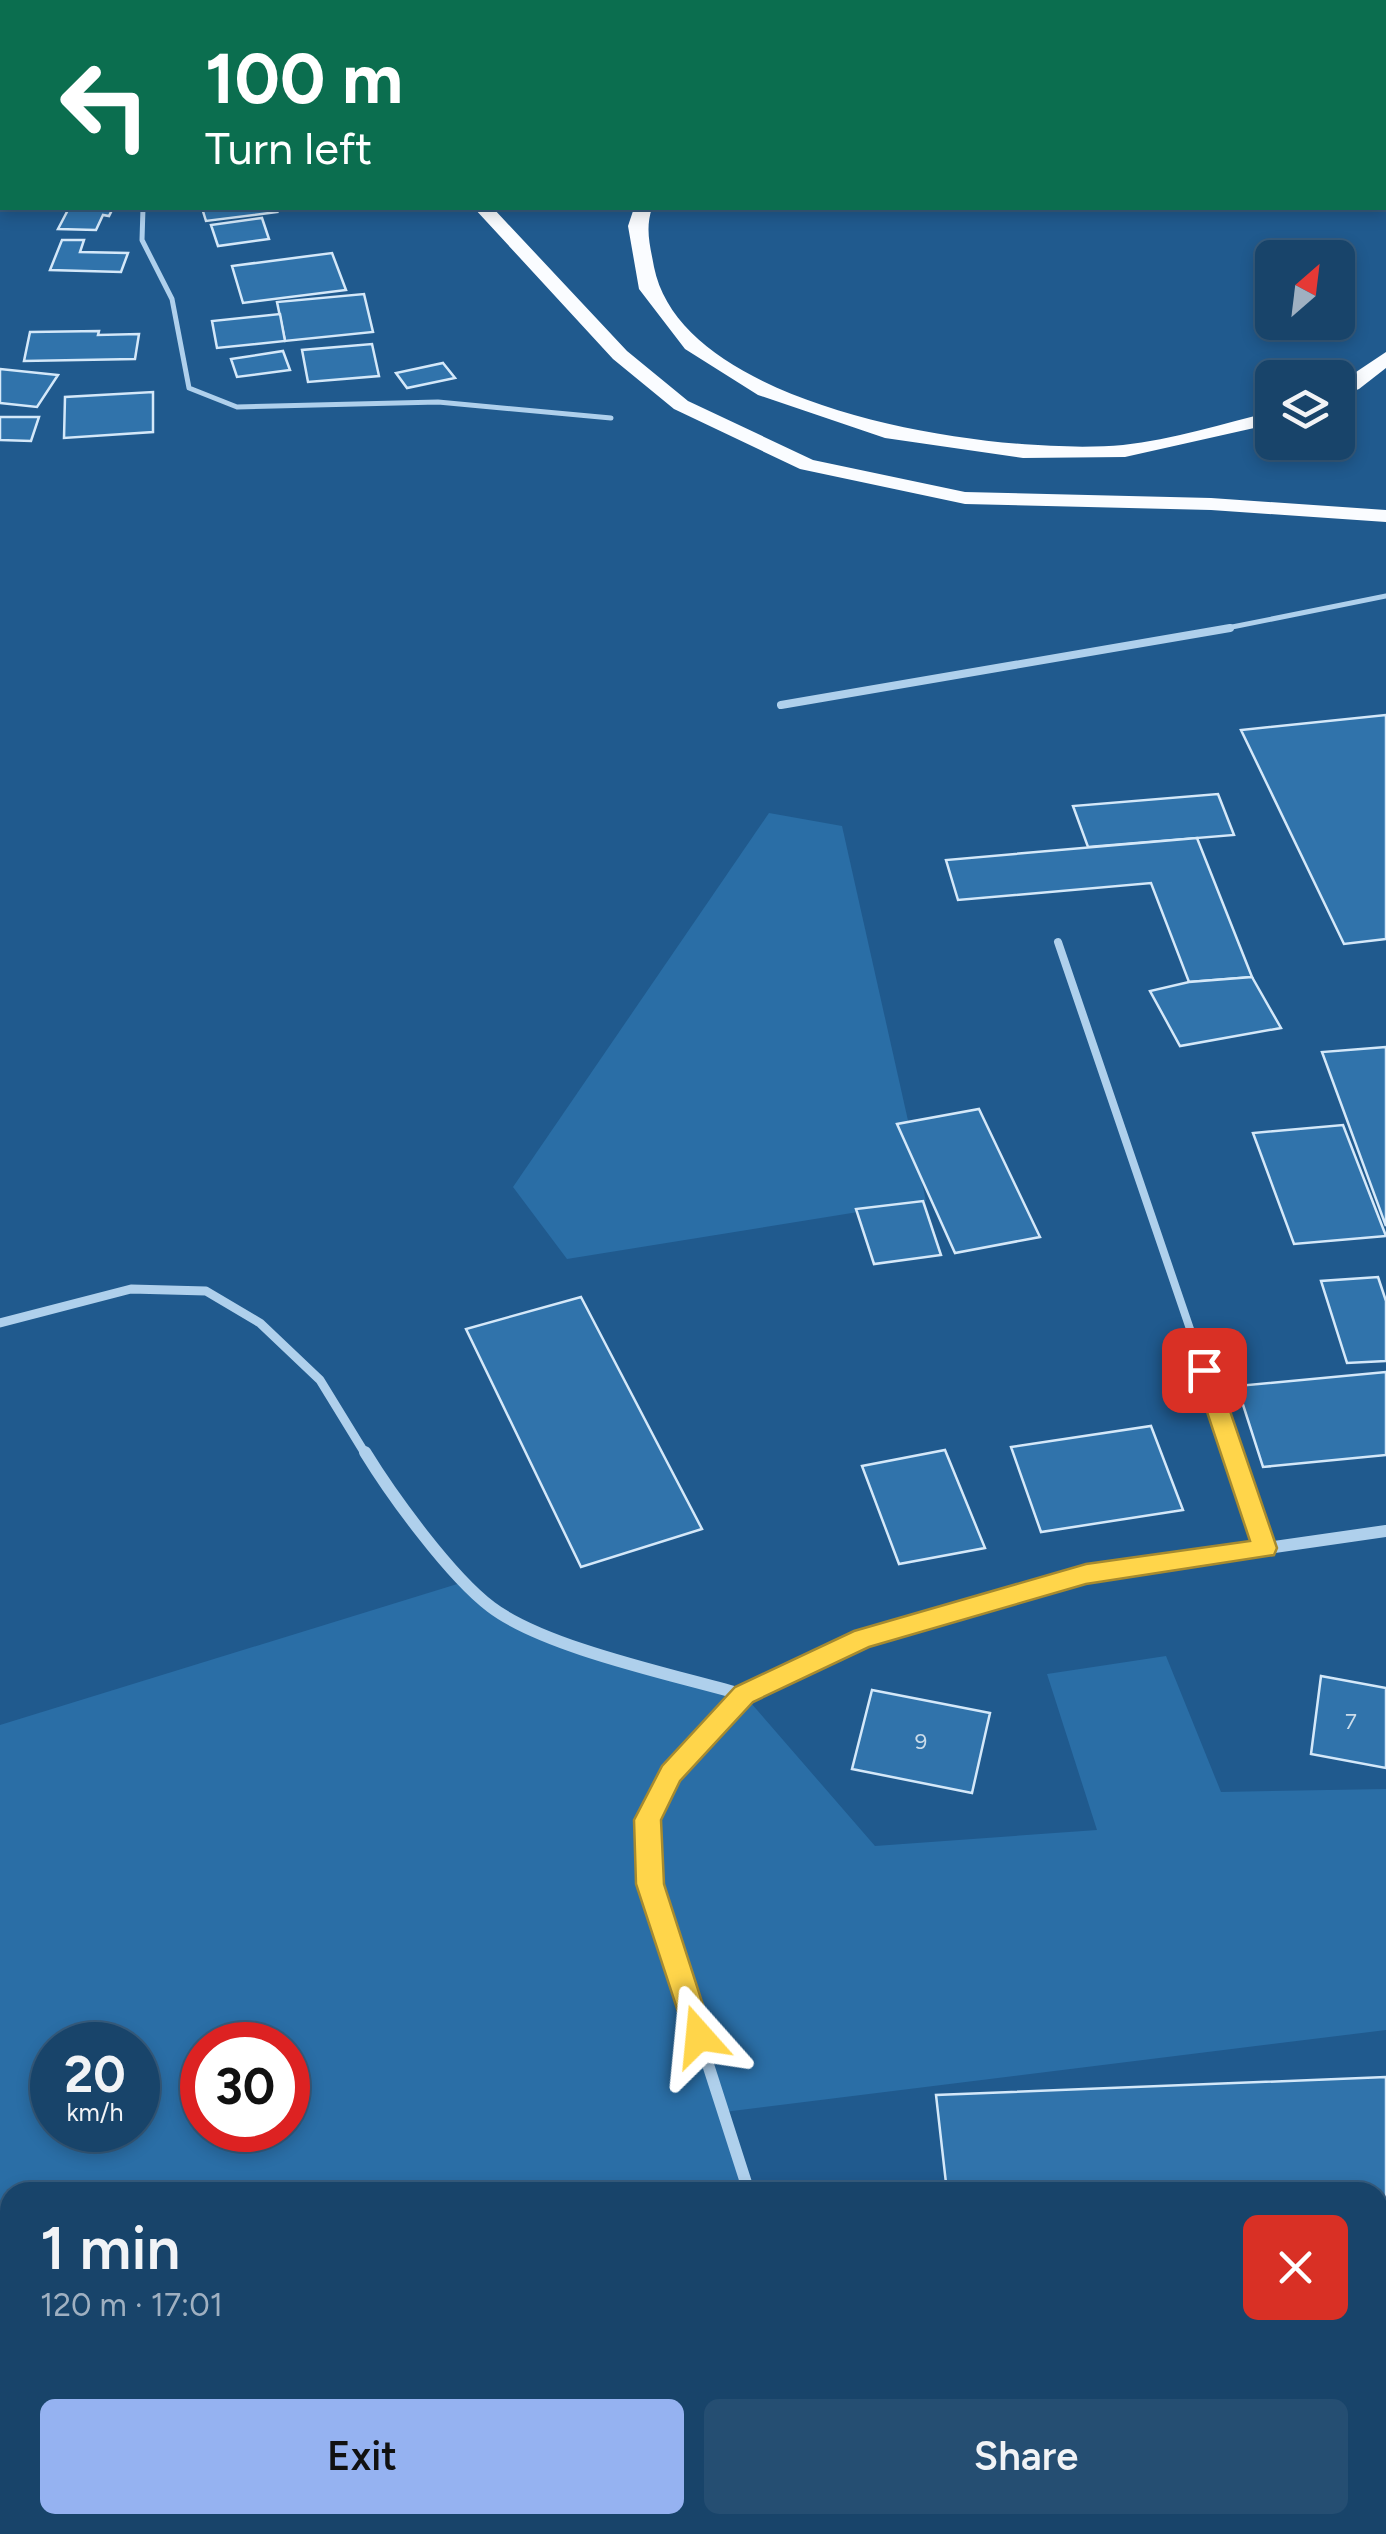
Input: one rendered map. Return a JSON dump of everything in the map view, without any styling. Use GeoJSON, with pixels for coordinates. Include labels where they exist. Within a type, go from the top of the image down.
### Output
{"type":"FeatureCollection","features":[{"type":"Feature","properties":{"kind":"highway"},"geometry":{"type":"LineString","coordinates":[[486,210],[620,354],[681,405],[807,465],[965,498],[1211,504],[1386,516]]}},
{"type":"Feature","properties":{"kind":"highway"},"geometry":{"type":"LineString","coordinates":[[642,210],[636,226],[649,289],[692,345],[764,391],[892,434],[1023,452],[1125,451],[1255,422]]}},
{"type":"Feature","properties":{"kind":"highway"},"geometry":{"type":"LineString","coordinates":[[1355,383],[1386,358]]}},
{"type":"Feature","properties":{"kind":"street"},"geometry":{"type":"LineString","coordinates":[[0,1323],[132,1288],[206,1291],[260,1323],[320,1380],[382,1480],[438,1551],[491,1607],[552,1638],[744,1695]]}},
{"type":"Feature","properties":{"kind":"street"},"geometry":{"type":"LineString","coordinates":[[746,2182],[650,1884],[648,1820],[671,1773],[744,1695],[862,1638],[1086,1574],[1386,1530]]}},
{"type":"Feature","properties":{"kind":"lane"},"geometry":{"type":"LineString","coordinates":[[143,210],[142,240],[172,299],[189,388],[238,407],[438,402],[611,418]]}},
{"type":"Feature","properties":{"kind":"lane"},"geometry":{"type":"LineString","coordinates":[[781,705],[1146,645],[1386,596]]}},
{"type":"Feature","properties":{"kind":"lane"},"geometry":{"type":"LineString","coordinates":[[1058,942],[1265,1548]]}},
{"type":"Feature","properties":{"kind":"shaded area"},"geometry":{"type":"Polygon","coordinates":[[[769,813],[842,826],[926,1201],[567,1259],[513,1187],[769,813]]]}},
{"type":"Feature","properties":{"kind":"shaded area"},"geometry":{"type":"Polygon","coordinates":[[[467,1581],[491,1607],[552,1638],[744,1695],[875,1846],[1097,1830],[1047,1674],[1166,1656],[1221,1792],[1386,1789],[1386,2030],[724,2112],[746,2182],[0,2182],[0,1725],[467,1581]]]}},
{"type":"Feature","properties":{"kind":"building"},"geometry":{"type":"Polygon","coordinates":[[[68,210],[112,210],[109,216],[103,215],[96,230],[58,229],[68,210]]]}},
{"type":"Feature","properties":{"kind":"building"},"geometry":{"type":"Polygon","coordinates":[[[203,210],[277,212],[206,221],[203,210]]]}},
{"type":"Feature","properties":{"kind":"building"},"geometry":{"type":"Polygon","coordinates":[[[262,218],[269,239],[218,246],[211,225],[262,218]]]}},
{"type":"Feature","properties":{"kind":"building"},"geometry":{"type":"Polygon","coordinates":[[[62,240],[84,240],[80,252],[128,253],[121,272],[50,270],[62,240]]]}},
{"type":"Feature","properties":{"kind":"building"},"geometry":{"type":"Polygon","coordinates":[[[332,253],[346,290],[243,303],[232,266],[332,253]]]}},
{"type":"Feature","properties":{"kind":"building"},"geometry":{"type":"Polygon","coordinates":[[[364,294],[373,332],[285,341],[277,302],[364,294]]]}},
{"type":"Feature","properties":{"kind":"building"},"geometry":{"type":"Polygon","coordinates":[[[280,314],[285,341],[217,348],[212,321],[280,314]]]}},
{"type":"Feature","properties":{"kind":"building"},"geometry":{"type":"Polygon","coordinates":[[[99,331],[98,335],[139,334],[135,359],[24,361],[30,332],[99,331]]]}},
{"type":"Feature","properties":{"kind":"building"},"geometry":{"type":"Polygon","coordinates":[[[372,344],[379,376],[308,382],[302,350],[372,344]]]}},
{"type":"Feature","properties":{"kind":"building"},"geometry":{"type":"Polygon","coordinates":[[[283,351],[290,370],[237,377],[231,359],[283,351]]]}},
{"type":"Feature","properties":{"kind":"building"},"geometry":{"type":"Polygon","coordinates":[[[443,363],[455,378],[407,388],[396,373],[443,363]]]}},
{"type":"Feature","properties":{"kind":"building"},"geometry":{"type":"Polygon","coordinates":[[[0,369],[58,375],[37,407],[0,403],[0,369]]]}},
{"type":"Feature","properties":{"kind":"building"},"geometry":{"type":"Polygon","coordinates":[[[153,392],[153,432],[64,438],[65,397],[153,392]]]}},
{"type":"Feature","properties":{"kind":"building"},"geometry":{"type":"Polygon","coordinates":[[[0,417],[39,417],[31,441],[0,440],[0,417]]]}},
{"type":"Feature","properties":{"kind":"building"},"geometry":{"type":"Polygon","coordinates":[[[1386,715],[1386,939],[1344,944],[1241,730],[1386,715]]]}},
{"type":"Feature","properties":{"kind":"building"},"geometry":{"type":"Polygon","coordinates":[[[1218,794],[1234,835],[1088,847],[1073,806],[1218,794]]]}},
{"type":"Feature","properties":{"kind":"building"},"geometry":{"type":"Polygon","coordinates":[[[1197,838],[1252,977],[1189,982],[1151,883],[958,900],[946,860],[1197,838]]]}},
{"type":"Feature","properties":{"kind":"building"},"geometry":{"type":"Polygon","coordinates":[[[1252,977],[1281,1028],[1180,1046],[1150,991],[1189,982],[1252,977]]]}},
{"type":"Feature","properties":{"kind":"building"},"geometry":{"type":"Polygon","coordinates":[[[1386,1047],[1386,1226],[1322,1052],[1386,1047]]]}},
{"type":"Feature","properties":{"kind":"building"},"geometry":{"type":"Polygon","coordinates":[[[979,1109],[1040,1237],[955,1253],[897,1124],[979,1109]]]}},
{"type":"Feature","properties":{"kind":"building"},"geometry":{"type":"Polygon","coordinates":[[[1343,1125],[1386,1236],[1294,1244],[1253,1133],[1343,1125]]]}},
{"type":"Feature","properties":{"kind":"building"},"geometry":{"type":"Polygon","coordinates":[[[923,1201],[941,1255],[874,1264],[856,1209],[923,1201]]]}},
{"type":"Feature","properties":{"kind":"building"},"geometry":{"type":"Polygon","coordinates":[[[1378,1277],[1386,1301],[1386,1361],[1347,1363],[1321,1281],[1378,1277]]]}},
{"type":"Feature","properties":{"kind":"building"},"geometry":{"type":"Polygon","coordinates":[[[581,1297],[702,1529],[581,1567],[466,1329],[581,1297]]]}},
{"type":"Feature","properties":{"kind":"building"},"geometry":{"type":"Polygon","coordinates":[[[1386,1372],[1386,1455],[1263,1467],[1237,1386],[1386,1372]]]}},
{"type":"Feature","properties":{"kind":"building"},"geometry":{"type":"Polygon","coordinates":[[[1151,1426],[1183,1510],[1041,1532],[1011,1447],[1151,1426]]]}},
{"type":"Feature","properties":{"kind":"building"},"geometry":{"type":"Polygon","coordinates":[[[945,1450],[985,1548],[899,1564],[862,1466],[945,1450]]]}},
{"type":"Feature","properties":{"kind":"building"},"geometry":{"type":"Polygon","coordinates":[[[1321,1676],[1386,1688],[1386,1768],[1311,1754],[1321,1676]]]}},
{"type":"Feature","properties":{"kind":"building"},"geometry":{"type":"Polygon","coordinates":[[[872,1690],[990,1713],[972,1793],[852,1769],[872,1690]]]}},
{"type":"Feature","properties":{"kind":"building"},"geometry":{"type":"Polygon","coordinates":[[[1386,2077],[1386,2182],[946,2182],[936,2095],[1386,2077]]]}},
{"type":"Feature","properties":{"kind":"route"},"geometry":{"type":"LineString","coordinates":[[699,2036],[650,1884],[648,1820],[671,1773],[744,1695],[862,1638],[1086,1574],[1265,1548],[1204,1370]]}}]}
